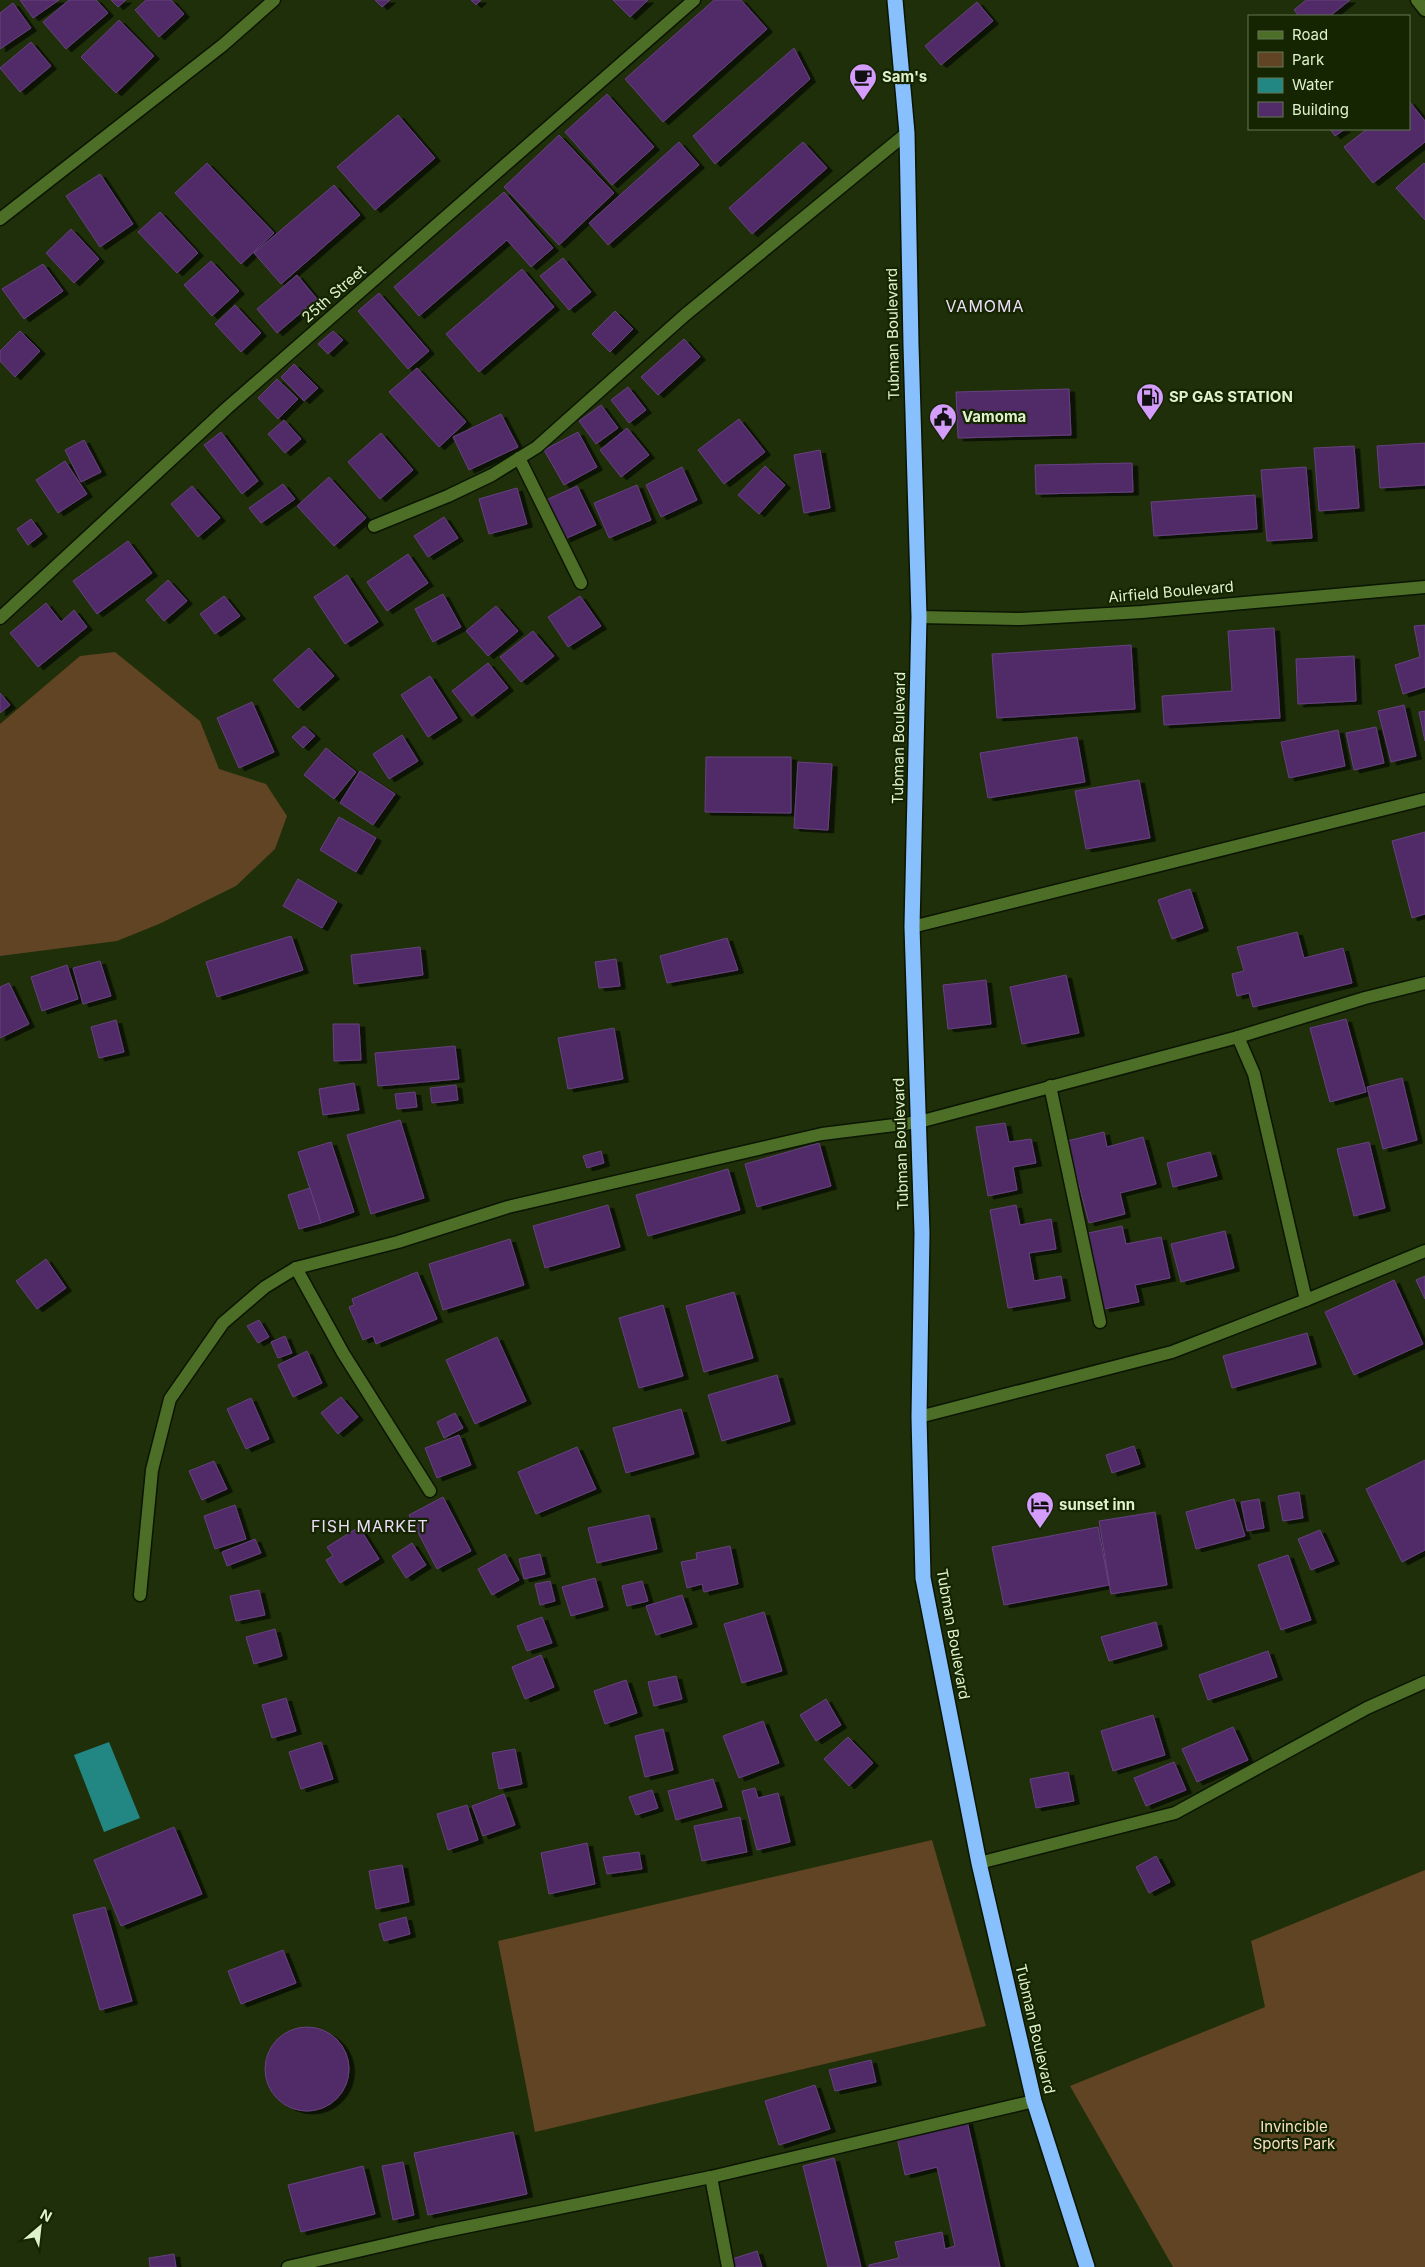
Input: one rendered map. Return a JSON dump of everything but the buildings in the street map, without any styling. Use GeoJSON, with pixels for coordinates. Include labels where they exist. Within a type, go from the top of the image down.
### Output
{"type":"FeatureCollection","features":[{"type":"Feature","properties":{"kind":"highway","name":"Tubman Boulevard"},"geometry":{"type":"LineString","coordinates":[[895,0],[907,133],[919,617],[912,927],[922,1233],[919,1417],[923,1578],[979,1863],[1034,2101],[1087,2267]]}},
{"type":"Feature","properties":{"kind":"street"},"geometry":{"type":"LineString","coordinates":[[0,219],[223,46],[274,0]]}},
{"type":"Feature","properties":{"kind":"street","name":"25th Street"},"geometry":{"type":"LineString","coordinates":[[0,618],[227,408],[694,0]]}},
{"type":"Feature","properties":{"kind":"street"},"geometry":{"type":"LineString","coordinates":[[1417,0],[1425,10]]}},
{"type":"Feature","properties":{"kind":"street"},"geometry":{"type":"LineString","coordinates":[[374,526],[448,496],[492,475],[537,447],[685,315],[907,133]]}},
{"type":"Feature","properties":{"kind":"street"},"geometry":{"type":"LineString","coordinates":[[519,458],[581,583]]}},
{"type":"Feature","properties":{"kind":"street","name":"Airfield Boulevard"},"geometry":{"type":"LineString","coordinates":[[919,617],[1021,619],[1142,612],[1425,587]]}},
{"type":"Feature","properties":{"kind":"street"},"geometry":{"type":"LineString","coordinates":[[912,927],[1425,799]]}},
{"type":"Feature","properties":{"kind":"street"},"geometry":{"type":"LineString","coordinates":[[140,1595],[152,1470],[170,1399],[223,1324],[265,1287],[296,1268],[398,1242],[508,1207],[822,1134],[919,1122],[1238,1036],[1365,998],[1425,983]]}},
{"type":"Feature","properties":{"kind":"street"},"geometry":{"type":"LineString","coordinates":[[1238,1036],[1254,1074],[1306,1300]]}},
{"type":"Feature","properties":{"kind":"street"},"geometry":{"type":"LineString","coordinates":[[1050,1086],[1100,1322]]}},
{"type":"Feature","properties":{"kind":"street"},"geometry":{"type":"LineString","coordinates":[[919,1417],[1172,1352],[1425,1251]]}},
{"type":"Feature","properties":{"kind":"street"},"geometry":{"type":"LineString","coordinates":[[296,1268],[343,1353],[430,1491]]}},
{"type":"Feature","properties":{"kind":"street"},"geometry":{"type":"LineString","coordinates":[[979,1863],[1176,1814],[1367,1708],[1425,1682]]}},
{"type":"Feature","properties":{"kind":"street"},"geometry":{"type":"LineString","coordinates":[[288,2267],[436,2233],[711,2177],[1034,2101]]}},
{"type":"Feature","properties":{"kind":"street"},"geometry":{"type":"LineString","coordinates":[[711,2177],[728,2267]]}},
{"type":"Feature","properties":{"kind":"green space"},"geometry":{"type":"Polygon","coordinates":[[[115,652],[200,721],[219,769],[266,784],[287,816],[275,849],[236,886],[159,924],[117,941],[0,956],[0,724],[80,656],[115,652]]]}},
{"type":"Feature","properties":{"kind":"green space"},"geometry":{"type":"Polygon","coordinates":[[[932,1840],[986,2026],[535,2132],[498,1941],[932,1840]]]}},
{"type":"Feature","properties":{"kind":"green space","name":"Invincible Sports Park"},"geometry":{"type":"Polygon","coordinates":[[[1425,1870],[1425,2267],[1173,2267],[1070,2086],[1265,2007],[1251,1941],[1425,1870]]]}},
{"type":"Feature","properties":{"kind":"water"},"geometry":{"type":"Polygon","coordinates":[[[109,1742],[140,1818],[104,1832],[74,1755],[109,1742]]]}},
{"type":"Feature","properties":{"kind":"place","name":"Sam's"},"geometry":{"type":"Point","coordinates":[863,101]}},
{"type":"Feature","properties":{"kind":"place","name":"SP GAS STATION"},"geometry":{"type":"Point","coordinates":[1150,421]}},
{"type":"Feature","properties":{"kind":"place","name":"Vamoma"},"geometry":{"type":"Point","coordinates":[943,441]}},
{"type":"Feature","properties":{"kind":"place","name":"sunset inn"},"geometry":{"type":"Point","coordinates":[1040,1529]}},
{"type":"Feature","properties":{"kind":"district","name":"VAMOMA"},"geometry":{"type":"Point","coordinates":[985,306]}},
{"type":"Feature","properties":{"kind":"district","name":"FISH MARKET"},"geometry":{"type":"Point","coordinates":[370,1526]}}]}
